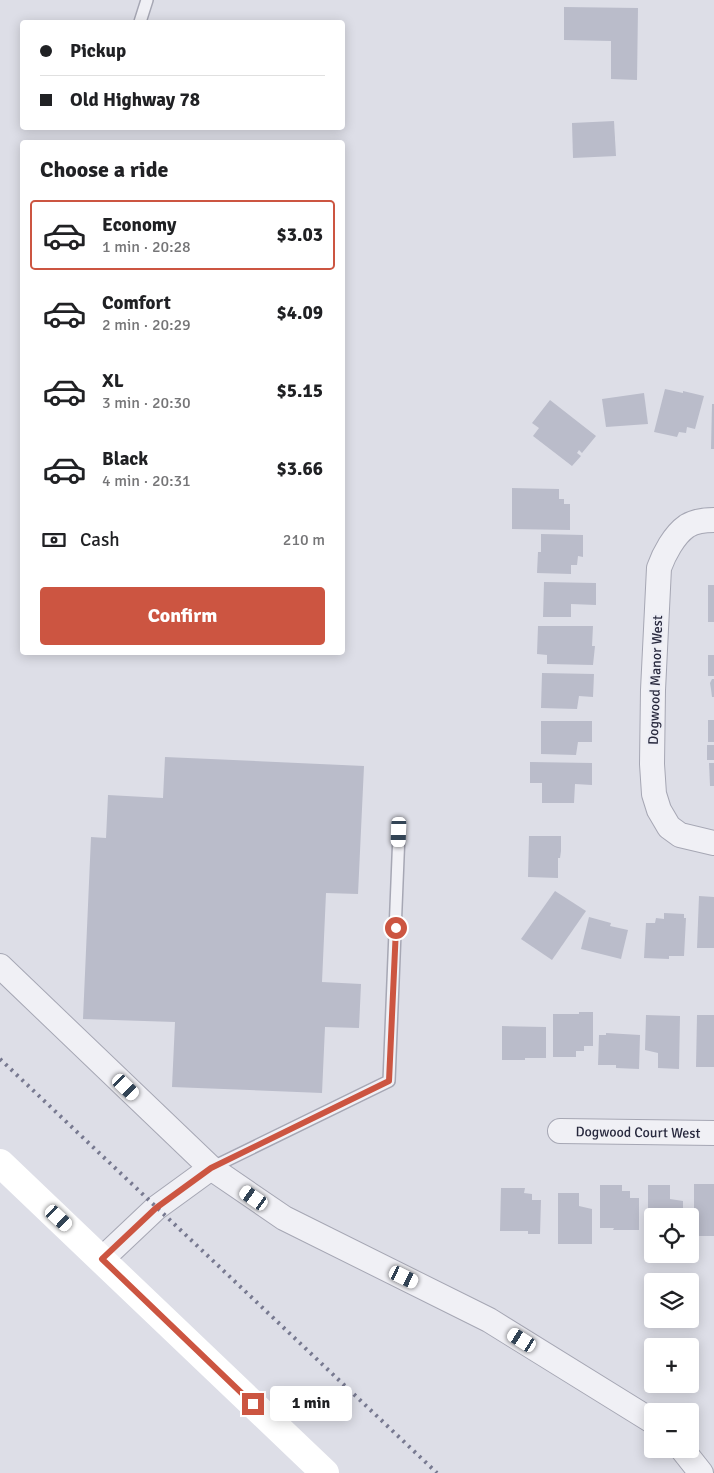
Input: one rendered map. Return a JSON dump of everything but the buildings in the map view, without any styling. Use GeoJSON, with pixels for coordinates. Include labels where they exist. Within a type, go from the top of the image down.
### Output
{"type":"FeatureCollection","features":[{"type":"Feature","properties":{"kind":"main road"},"geometry":{"type":"LineString","coordinates":[[0,1163],[325,1473]]}},
{"type":"Feature","properties":{"kind":"street","name":"Dogwood Manor West"},"geometry":{"type":"LineString","coordinates":[[714,520],[701,520],[687,526],[664,552],[659,568],[653,690],[652,764],[654,794],[659,810],[669,827],[680,835],[714,843]]}},
{"type":"Feature","properties":{"kind":"street"},"geometry":{"type":"LineString","coordinates":[[0,966],[211,1168],[284,1218],[489,1320],[644,1416]]}},
{"type":"Feature","properties":{"kind":"street","name":"Dogwood Court West"},"geometry":{"type":"LineString","coordinates":[[560,1130],[714,1133]]}},
{"type":"Feature","properties":{"kind":"street"},"geometry":{"type":"LineString","coordinates":[[102,1259],[156,1208],[211,1168]]}},
{"type":"Feature","properties":{"kind":"street"},"geometry":{"type":"LineString","coordinates":[[689,1458],[701,1473]]}},
{"type":"Feature","properties":{"kind":"lane"},"geometry":{"type":"LineString","coordinates":[[141,20],[147,0]]}},
{"type":"Feature","properties":{"kind":"lane"},"geometry":{"type":"LineString","coordinates":[[211,1168],[389,1081],[399,832]]}},
{"type":"Feature","properties":{"kind":"railway"},"geometry":{"type":"LineString","coordinates":[[0,1059],[437,1473]]}},
{"type":"Feature","properties":{"kind":"route"},"geometry":{"type":"LineString","coordinates":[[253,1404],[102,1259],[156,1208],[211,1168],[389,1081],[396,928]]}}]}
